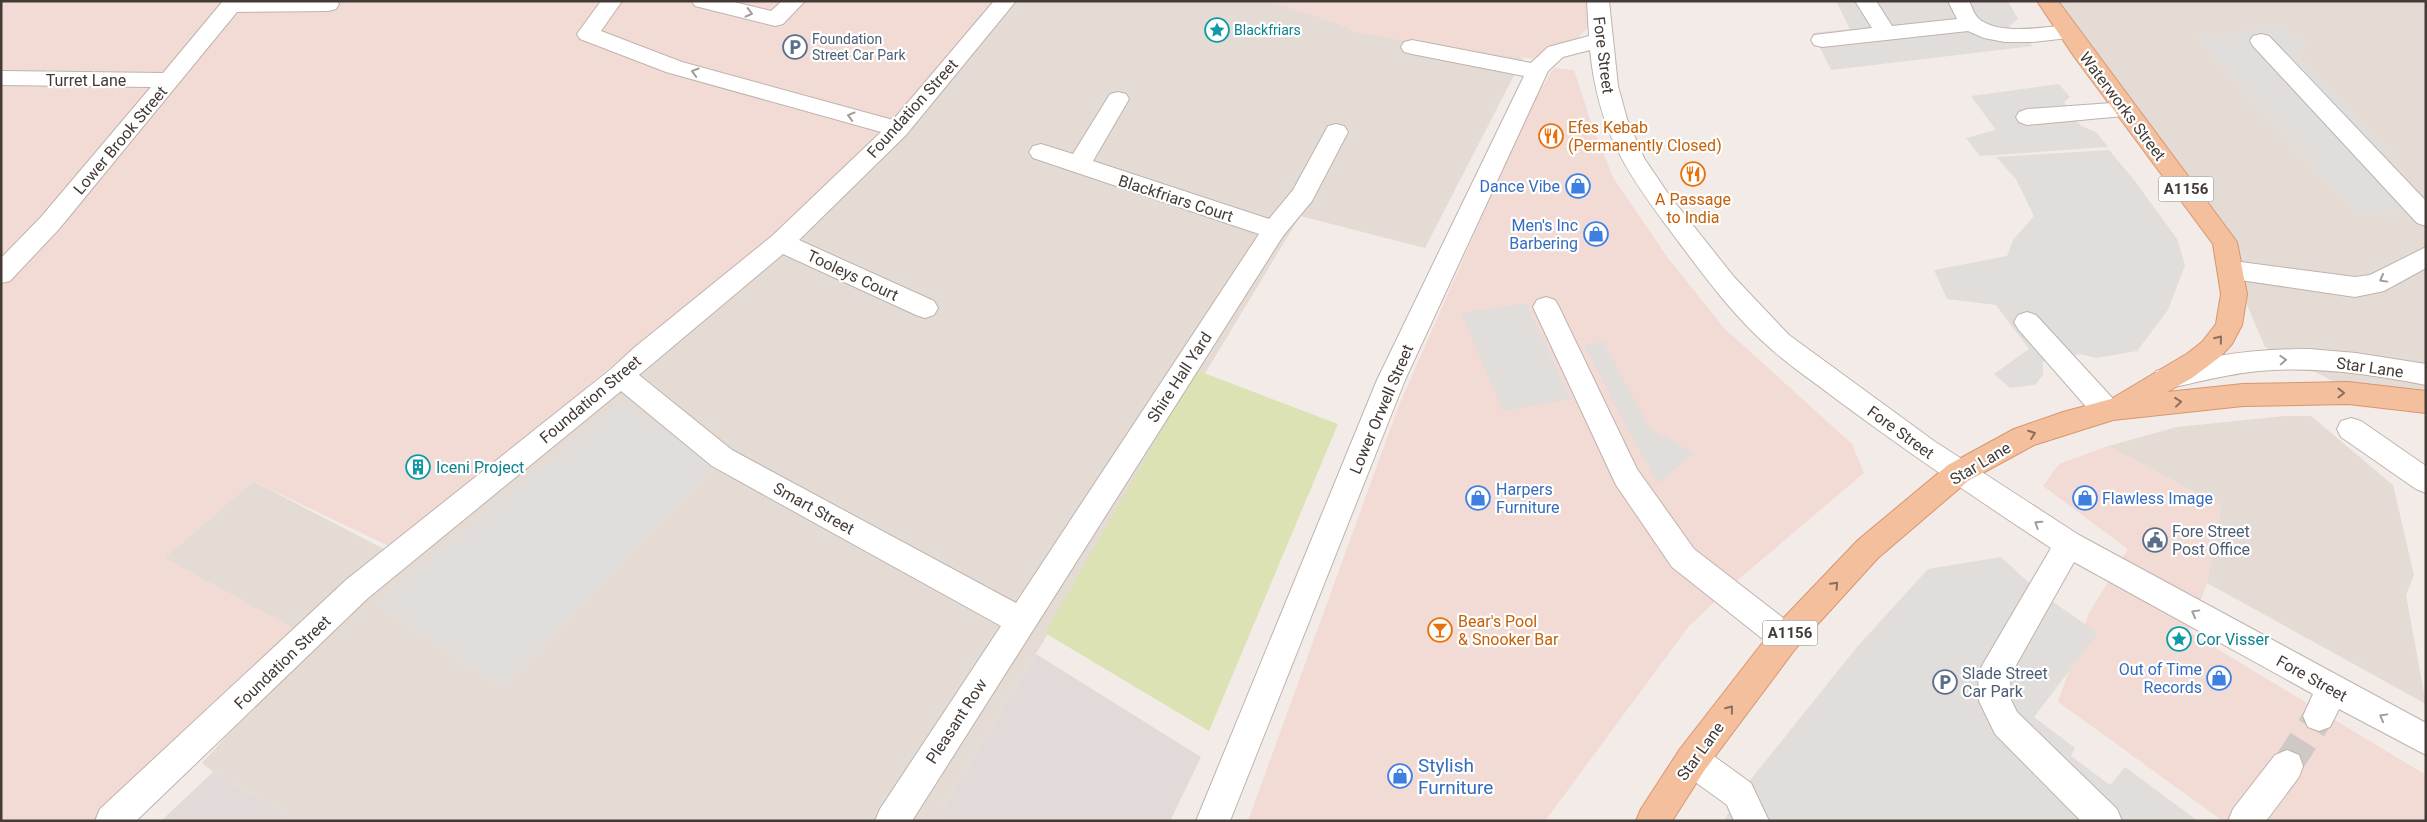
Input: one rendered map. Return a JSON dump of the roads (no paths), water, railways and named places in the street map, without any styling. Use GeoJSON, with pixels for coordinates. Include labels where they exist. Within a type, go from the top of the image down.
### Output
{"type":"FeatureCollection","features":[{"type":"Feature","properties":{"kind":"main road","name":"Waterworks Street"},"geometry":{"type":"LineString","coordinates":[[2047,1],[2068,32],[2225,242],[2232,270],[2234,298],[2229,326],[2219,342],[2202,356],[2109,410]]}},
{"type":"Feature","properties":{"kind":"main road","name":"Star Lane"},"geometry":{"type":"LineString","coordinates":[[1653,821],[1692,760],[1785,638],[1868,549],[1958,473],[2024,437],[2063,422],[2109,410],[2278,394],[2348,393],[2426,402]]}},
{"type":"Feature","properties":{"kind":"street"},"geometry":{"type":"LineString","coordinates":[[612,1],[588,34],[674,67],[898,129]]}},
{"type":"Feature","properties":{"kind":"street"},"geometry":{"type":"LineString","coordinates":[[702,1],[775,19],[795,1]]}},
{"type":"Feature","properties":{"kind":"street","name":"Foundation Street"},"geometry":{"type":"LineString","coordinates":[[112,821],[357,589],[621,376],[644,354],[781,242],[898,129],[1006,1]]}},
{"type":"Feature","properties":{"kind":"street","name":"Fore Street"},"geometry":{"type":"LineString","coordinates":[[1598,1],[1599,41],[1610,100],[1621,136],[1653,191],[1759,323],[1780,342],[1875,414],[1958,473],[2325,702],[2426,740]]}},
{"type":"Feature","properties":{"kind":"street"},"geometry":{"type":"LineString","coordinates":[[1866,1],[1886,33]]}},
{"type":"Feature","properties":{"kind":"street"},"geometry":{"type":"LineString","coordinates":[[1958,1],[1972,24],[1982,30],[2005,35],[2068,32]]}},
{"type":"Feature","properties":{"kind":"street"},"geometry":{"type":"LineString","coordinates":[[233,4],[328,4]]}},
{"type":"Feature","properties":{"kind":"street","name":"Lower Brook Street"},"geometry":{"type":"LineString","coordinates":[[1,274],[50,223],[233,4]]}},
{"type":"Feature","properties":{"kind":"street"},"geometry":{"type":"LineString","coordinates":[[1822,40],[1972,24]]}},
{"type":"Feature","properties":{"kind":"street","name":"Lower Orwell Street"},"geometry":{"type":"LineString","coordinates":[[1213,821],[1390,380],[1536,71],[1542,60],[1551,54],[1569,47],[1599,41]]}},
{"type":"Feature","properties":{"kind":"street"},"geometry":{"type":"LineString","coordinates":[[2260,42],[2426,217]]}},
{"type":"Feature","properties":{"kind":"street"},"geometry":{"type":"LineString","coordinates":[[1412,47],[1536,71]]}},
{"type":"Feature","properties":{"kind":"street","name":"Turret Lane"},"geometry":{"type":"LineString","coordinates":[[1,78],[171,80]]}},
{"type":"Feature","properties":{"kind":"street"},"geometry":{"type":"LineString","coordinates":[[1078,166],[1118,99]]}},
{"type":"Feature","properties":{"kind":"street"},"geometry":{"type":"LineString","coordinates":[[2027,117],[2126,110]]}},
{"type":"Feature","properties":{"kind":"street","name":"Shire Hall Yard"},"geometry":{"type":"LineString","coordinates":[[1020,621],[1274,230],[1303,195],[1336,132]]}},
{"type":"Feature","properties":{"kind":"street","name":"Blackfriars Court"},"geometry":{"type":"LineString","coordinates":[[1041,152],[1078,166],[1274,230]]}},
{"type":"Feature","properties":{"kind":"street","name":"Tooleys Court"},"geometry":{"type":"LineString","coordinates":[[781,242],[925,308]]}},
{"type":"Feature","properties":{"kind":"street"},"geometry":{"type":"LineString","coordinates":[[2232,270],[2355,287],[2375,284],[2426,256]]}},
{"type":"Feature","properties":{"kind":"street"},"geometry":{"type":"LineString","coordinates":[[1546,307],[1626,477],[1683,558],[1785,638]]}},
{"type":"Feature","properties":{"kind":"street"},"geometry":{"type":"LineString","coordinates":[[2027,322],[2109,410]]}},
{"type":"Feature","properties":{"kind":"street","name":"Star Lane"},"geometry":{"type":"LineString","coordinates":[[2166,378],[2238,363],[2296,360],[2380,366],[2426,375]]}},
{"type":"Feature","properties":{"kind":"street","name":"Smart Street"},"geometry":{"type":"LineString","coordinates":[[621,376],[722,458],[1020,621]]}},
{"type":"Feature","properties":{"kind":"street"},"geometry":{"type":"LineString","coordinates":[[2351,430],[2426,482]]}},
{"type":"Feature","properties":{"kind":"street"},"geometry":{"type":"LineString","coordinates":[[2069,544],[1994,674],[1995,701],[2006,723],[2105,821]]}},
{"type":"Feature","properties":{"kind":"street","name":"Pleasant Row"},"geometry":{"type":"LineString","coordinates":[[892,821],[1020,621]]}},
{"type":"Feature","properties":{"kind":"street"},"geometry":{"type":"LineString","coordinates":[[1692,760],[1739,794],[1752,821]]}},
{"type":"Feature","properties":{"kind":"street"},"geometry":{"type":"LineString","coordinates":[[2245,821],[2286,766]]}},
{"type":"Feature","properties":{"kind":"tunnel"},"geometry":{"type":"LineString","coordinates":[[2287,766],[2319,716]]}},
{"type":"Feature","properties":{"kind":"place","name":"Blackfriars"},"geometry":{"type":"Point","coordinates":[1217,30]}},
{"type":"Feature","properties":{"kind":"place","name":"Foundation Street Car Park"},"geometry":{"type":"Point","coordinates":[795,47]}},
{"type":"Feature","properties":{"kind":"place","name":"Efes Kebab (Permanently Closed)"},"geometry":{"type":"Point","coordinates":[1551,136]}},
{"type":"Feature","properties":{"kind":"place","name":"A Passage to India"},"geometry":{"type":"Point","coordinates":[1693,174]}},
{"type":"Feature","properties":{"kind":"place","name":"Dance Vibe"},"geometry":{"type":"Point","coordinates":[1578,186]}},
{"type":"Feature","properties":{"kind":"place","name":"Men's Inc Barbering"},"geometry":{"type":"Point","coordinates":[1596,234]}},
{"type":"Feature","properties":{"kind":"place","name":"Iceni Project"},"geometry":{"type":"Point","coordinates":[418,467]}},
{"type":"Feature","properties":{"kind":"place","name":"Harpers Furniture"},"geometry":{"type":"Point","coordinates":[1478,498]}},
{"type":"Feature","properties":{"kind":"place","name":"Flawless Image"},"geometry":{"type":"Point","coordinates":[2085,498]}},
{"type":"Feature","properties":{"kind":"place","name":"Fore Street Post Office"},"geometry":{"type":"Point","coordinates":[2155,540]}},
{"type":"Feature","properties":{"kind":"place","name":"Bear's Pool & Snooker Bar"},"geometry":{"type":"Point","coordinates":[1440,630]}},
{"type":"Feature","properties":{"kind":"place","name":"Cor Visser"},"geometry":{"type":"Point","coordinates":[2179,639]}},
{"type":"Feature","properties":{"kind":"place","name":"Out of Time Records"},"geometry":{"type":"Point","coordinates":[2219,678]}},
{"type":"Feature","properties":{"kind":"place","name":"Slade Street Car Park"},"geometry":{"type":"Point","coordinates":[1945,682]}},
{"type":"Feature","properties":{"kind":"place","name":"Stylish Furniture"},"geometry":{"type":"Point","coordinates":[1400,776]}}]}
